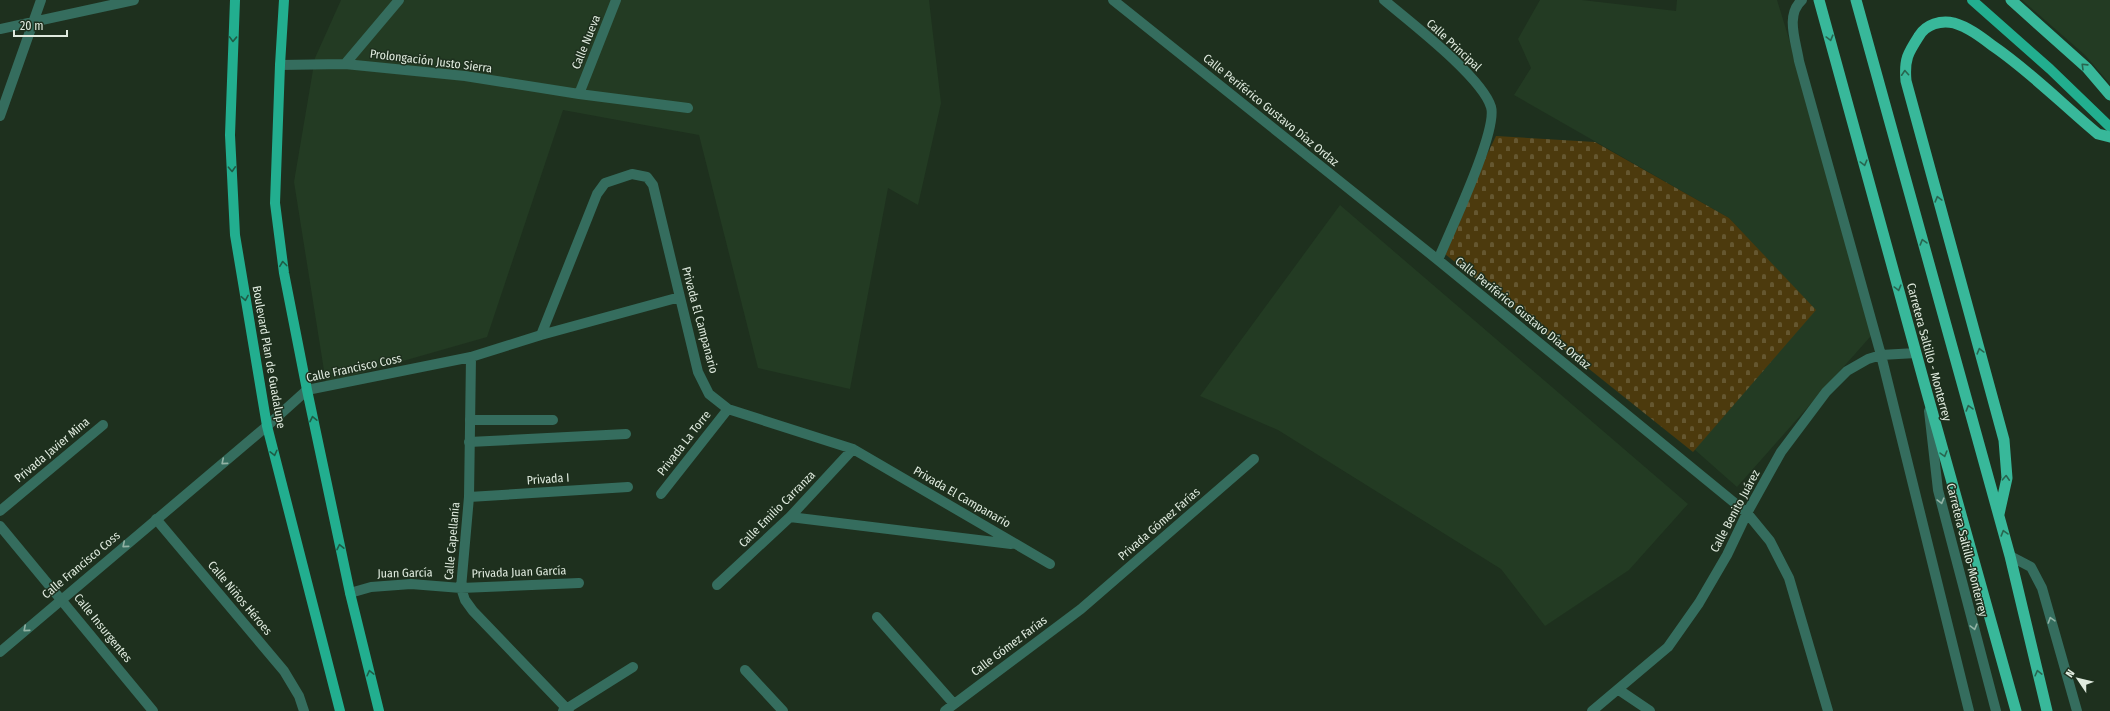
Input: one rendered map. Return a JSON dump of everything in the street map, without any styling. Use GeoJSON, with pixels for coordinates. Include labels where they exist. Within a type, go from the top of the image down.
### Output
{"type":"FeatureCollection","features":[{"type":"Feature","properties":{"kind":"highway","name":"Carretera Saltillo - Monterrey"},"geometry":{"type":"LineString","coordinates":[[1819,0],[1926,393],[2016,711]]}},
{"type":"Feature","properties":{"kind":"highway","name":"Carretera Saltillo - Monterrey"},"geometry":{"type":"LineString","coordinates":[[1856,0],[2010,556],[2048,711]]}},
{"type":"Feature","properties":{"kind":"highway"},"geometry":{"type":"LineString","coordinates":[[2011,0],[2087,68],[2110,95]]}},
{"type":"Feature","properties":{"kind":"highway"},"geometry":{"type":"LineString","coordinates":[[1999,516],[2006,478],[2004,440],[1906,80],[1904,68],[1907,54],[1921,32],[1930,25],[1942,22],[1965,28],[2009,57],[2098,134],[2110,137]]}},
{"type":"Feature","properties":{"kind":"main road","name":"Boulevard Plan de Guadalupe"},"geometry":{"type":"LineString","coordinates":[[235,0],[230,135],[235,235],[267,426],[340,711]]}},
{"type":"Feature","properties":{"kind":"main road"},"geometry":{"type":"LineString","coordinates":[[284,0],[275,203],[284,272],[307,390],[350,593],[379,711]]}},
{"type":"Feature","properties":{"kind":"main road"},"geometry":{"type":"LineString","coordinates":[[1972,0],[2050,69],[2110,127]]}},
{"type":"Feature","properties":{"kind":"street"},"geometry":{"type":"LineString","coordinates":[[0,116],[41,0]]}},
{"type":"Feature","properties":{"kind":"street"},"geometry":{"type":"LineString","coordinates":[[0,29],[134,0]]}},
{"type":"Feature","properties":{"kind":"street"},"geometry":{"type":"LineString","coordinates":[[346,64],[399,0]]}},
{"type":"Feature","properties":{"kind":"street","name":"Calle Nueva"},"geometry":{"type":"LineString","coordinates":[[579,94],[616,0]]}},
{"type":"Feature","properties":{"kind":"street","name":"Calle Periférico Gustavo Díaz Ordaz"},"geometry":{"type":"LineString","coordinates":[[1113,0],[1438,260],[1747,512],[1770,541],[1789,578],[1828,711]]}},
{"type":"Feature","properties":{"kind":"street","name":"Calle Principal"},"geometry":{"type":"LineString","coordinates":[[1384,0],[1452,59],[1486,96],[1492,108],[1484,148],[1438,260]]}},
{"type":"Feature","properties":{"kind":"street"},"geometry":{"type":"LineString","coordinates":[[1802,0],[1794,12],[1792,20],[1799,60],[1881,355],[1969,711]]}},
{"type":"Feature","properties":{"kind":"street","name":"Prolongación Justo Sierra"},"geometry":{"type":"LineString","coordinates":[[280,65],[346,64],[465,76],[579,94],[688,108]]}},
{"type":"Feature","properties":{"kind":"street","name":"Privada El Campanario"},"geometry":{"type":"LineString","coordinates":[[541,335],[597,194],[605,183],[617,177],[632,174],[647,177],[653,185],[698,372],[709,394],[728,409],[853,449],[1050,564]]}},
{"type":"Feature","properties":{"kind":"street","name":"Calle Francisco Coss"},"geometry":{"type":"LineString","coordinates":[[0,652],[61,598],[267,426],[307,390],[471,357],[541,335],[680,297]]}},
{"type":"Feature","properties":{"kind":"street","name":"Calle Benito Juárez"},"geometry":{"type":"LineString","coordinates":[[1592,711],[1619,690],[1668,647],[1699,603],[1727,555],[1747,512],[1781,452],[1826,392],[1847,371],[1868,359],[1881,355],[1916,353]]}},
{"type":"Feature","properties":{"kind":"street","name":"Calle Capellanía"},"geometry":{"type":"LineString","coordinates":[[471,357],[469,497],[461,588],[465,600],[473,611],[566,710]]}},
{"type":"Feature","properties":{"kind":"street","name":"Carretera Saltillo-Monterrey"},"geometry":{"type":"LineString","coordinates":[[1926,393],[1938,490],[1996,711]]}},
{"type":"Feature","properties":{"kind":"street","name":"Privada La Torre"},"geometry":{"type":"LineString","coordinates":[[661,494],[728,409]]}},
{"type":"Feature","properties":{"kind":"street"},"geometry":{"type":"LineString","coordinates":[[470,420],[553,420]]}},
{"type":"Feature","properties":{"kind":"street","name":"Privada Javier Mina"},"geometry":{"type":"LineString","coordinates":[[0,511],[103,425]]}},
{"type":"Feature","properties":{"kind":"street"},"geometry":{"type":"LineString","coordinates":[[470,442],[626,434]]}},
{"type":"Feature","properties":{"kind":"street","name":"Calle Emilio Carranza"},"geometry":{"type":"LineString","coordinates":[[717,585],[790,517],[853,449]]}},
{"type":"Feature","properties":{"kind":"street","name":"Privada Gómez Farías"},"geometry":{"type":"LineString","coordinates":[[1081,609],[1254,459]]}},
{"type":"Feature","properties":{"kind":"street","name":"Privada I"},"geometry":{"type":"LineString","coordinates":[[469,497],[628,487]]}},
{"type":"Feature","properties":{"kind":"street"},"geometry":{"type":"LineString","coordinates":[[790,517],[1016,544]]}},
{"type":"Feature","properties":{"kind":"street","name":"Calle Niños Héroes"},"geometry":{"type":"LineString","coordinates":[[156,518],[284,671],[299,696],[304,711]]}},
{"type":"Feature","properties":{"kind":"street","name":"Calle Insurgentes"},"geometry":{"type":"LineString","coordinates":[[0,526],[153,711]]}},
{"type":"Feature","properties":{"kind":"street"},"geometry":{"type":"LineString","coordinates":[[2010,556],[2031,566],[2042,588],[2077,711]]}},
{"type":"Feature","properties":{"kind":"street","name":"Privada Juan García"},"geometry":{"type":"LineString","coordinates":[[461,588],[579,583]]}},
{"type":"Feature","properties":{"kind":"street","name":"Juan García"},"geometry":{"type":"LineString","coordinates":[[350,593],[371,587],[411,584],[461,588]]}},
{"type":"Feature","properties":{"kind":"street","name":"Calle Gómez Farías"},"geometry":{"type":"LineString","coordinates":[[945,711],[1081,609]]}},
{"type":"Feature","properties":{"kind":"street"},"geometry":{"type":"LineString","coordinates":[[877,617],[954,704]]}},
{"type":"Feature","properties":{"kind":"street"},"geometry":{"type":"LineString","coordinates":[[566,710],[632,667]]}},
{"type":"Feature","properties":{"kind":"street"},"geometry":{"type":"LineString","coordinates":[[745,670],[783,711]]}},
{"type":"Feature","properties":{"kind":"street"},"geometry":{"type":"LineString","coordinates":[[1619,690],[1650,711]]}},
{"type":"Feature","properties":{"kind":"shaded area"},"geometry":{"type":"Polygon","coordinates":[[[341,0],[929,0],[941,103],[918,205],[888,188],[850,389],[758,368],[699,135],[563,110],[487,337],[326,383],[294,182],[315,58],[341,0]]]}},
{"type":"Feature","properties":{"kind":"shaded area"},"geometry":{"type":"Polygon","coordinates":[[[1540,0],[1582,0],[1676,11],[1677,0],[1777,0],[1878,328],[1737,487],[1694,449],[1815,310],[1729,218],[1514,95],[1531,68],[1518,39],[1540,0]]]}},
{"type":"Feature","properties":{"kind":"shaded area"},"geometry":{"type":"Polygon","coordinates":[[[2022,0],[2110,0],[2110,84],[2085,55],[2022,0]]]}},
{"type":"Feature","properties":{"kind":"shaded area"},"geometry":{"type":"Polygon","coordinates":[[[1340,205],[1688,504],[1629,570],[1545,626],[1501,569],[1278,430],[1200,396],[1340,205]]]}},
{"type":"Feature","properties":{"kind":"green space"},"geometry":{"type":"Polygon","coordinates":[[[1496,136],[1595,142],[1729,218],[1816,310],[1693,452],[1440,250],[1496,136]]]}}]}
